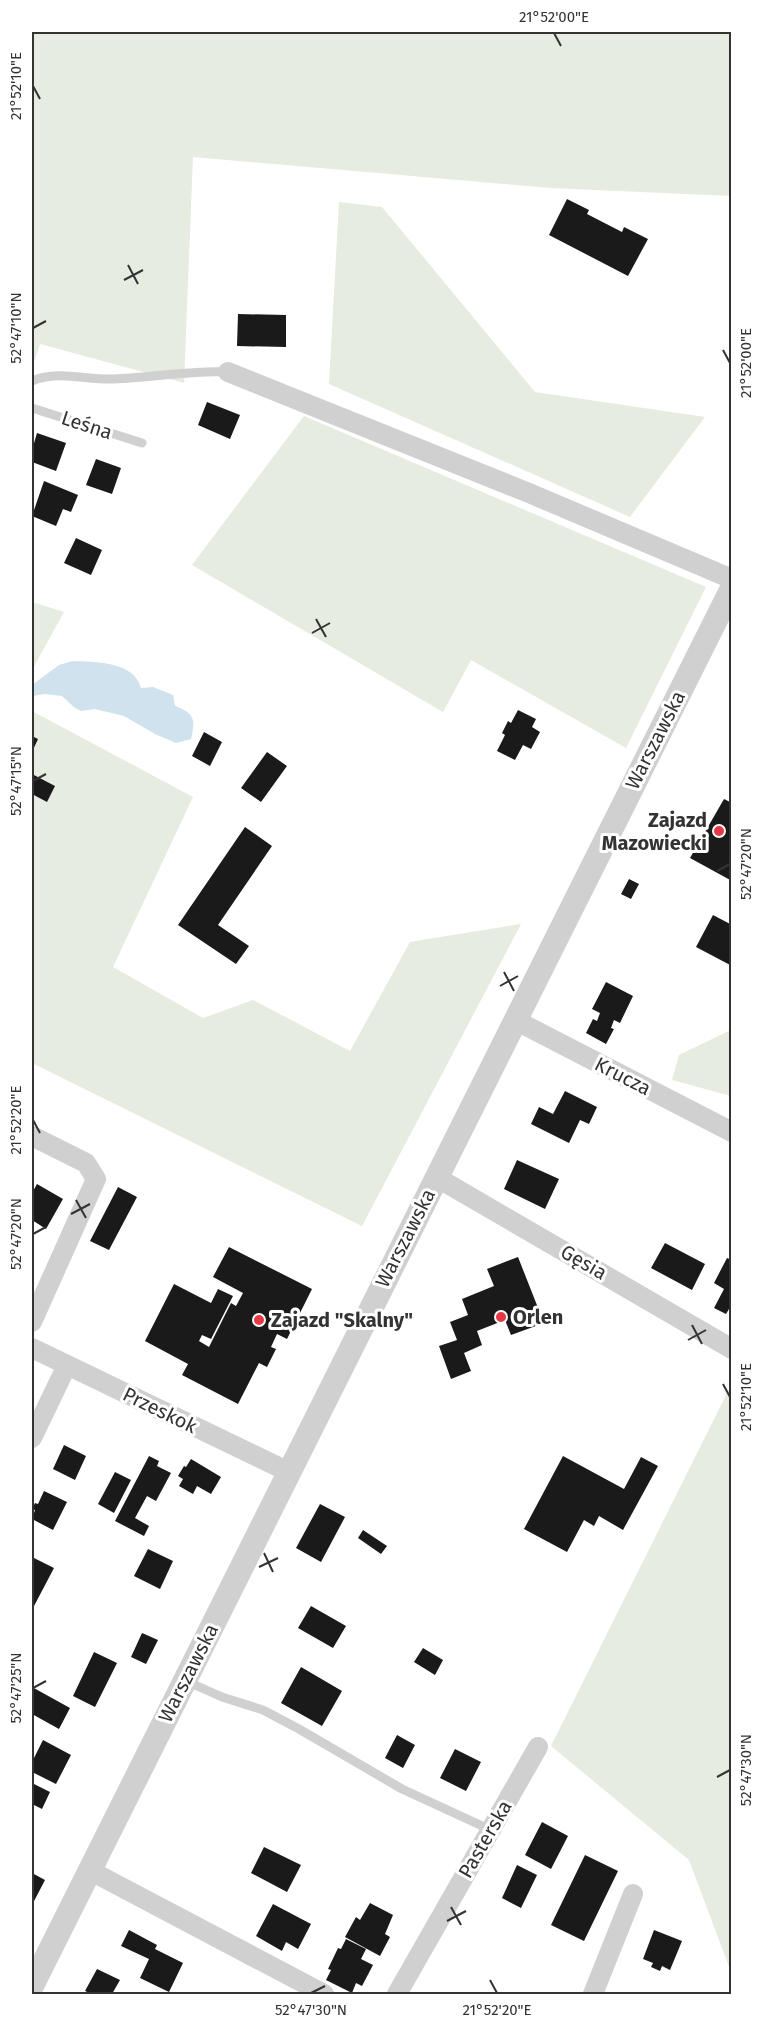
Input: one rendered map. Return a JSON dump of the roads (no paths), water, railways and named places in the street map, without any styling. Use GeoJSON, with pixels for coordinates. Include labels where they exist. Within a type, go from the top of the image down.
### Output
{"type":"FeatureCollection","features":[{"type":"Feature","properties":{"kind":"street"},"geometry":{"type":"LineString","coordinates":[[228,372],[530,493],[732,579]]}},
{"type":"Feature","properties":{"kind":"street","name":"Warszawska"},"geometry":{"type":"LineString","coordinates":[[32,1986],[732,588]]}},
{"type":"Feature","properties":{"kind":"street","name":"Krucza"},"geometry":{"type":"LineString","coordinates":[[515,1020],[732,1132]]}},
{"type":"Feature","properties":{"kind":"street"},"geometry":{"type":"LineString","coordinates":[[32,1136],[86,1163],[96,1179],[32,1322]]}},
{"type":"Feature","properties":{"kind":"street","name":"Gęsia"},"geometry":{"type":"LineString","coordinates":[[436,1177],[732,1349]]}},
{"type":"Feature","properties":{"kind":"street","name":"Przeskok"},"geometry":{"type":"LineString","coordinates":[[32,1348],[289,1472]]}},
{"type":"Feature","properties":{"kind":"street"},"geometry":{"type":"LineString","coordinates":[[32,1438],[67,1365]]}},
{"type":"Feature","properties":{"kind":"street","name":"Pasterska"},"geometry":{"type":"LineString","coordinates":[[397,1995],[538,1747]]}},
{"type":"Feature","properties":{"kind":"street"},"geometry":{"type":"LineString","coordinates":[[89,1870],[324,1995]]}},
{"type":"Feature","properties":{"kind":"street"},"geometry":{"type":"LineString","coordinates":[[593,1995],[633,1894]]}},
{"type":"Feature","properties":{"kind":"lane"},"geometry":{"type":"LineString","coordinates":[[32,381],[46,375],[111,379],[202,371],[228,372]]}},
{"type":"Feature","properties":{"kind":"lane","name":"Leśna"},"geometry":{"type":"LineString","coordinates":[[32,408],[142,443]]}},
{"type":"Feature","properties":{"kind":"lane"},"geometry":{"type":"LineString","coordinates":[[184,1680],[222,1697],[263,1710],[402,1789],[491,1830]]}},
{"type":"Feature","properties":{"kind":"water"},"geometry":{"type":"Polygon","coordinates":[[[72,661],[102,663],[122,668],[137,679],[141,688],[153,687],[173,695],[175,706],[186,711],[192,718],[191,739],[176,743],[124,716],[95,709],[81,711],[62,696],[45,694],[32,696],[32,685],[59,665],[72,661]]]}},
{"type":"Feature","properties":{"kind":"place","name":"Zajazd Mazowiecki"},"geometry":{"type":"Point","coordinates":[719,831]}},
{"type":"Feature","properties":{"kind":"place","name":"Orlen"},"geometry":{"type":"Point","coordinates":[501,1317]}},
{"type":"Feature","properties":{"kind":"place","name":"Zajazd \"Skalny\""},"geometry":{"type":"Point","coordinates":[259,1320]}}]}
